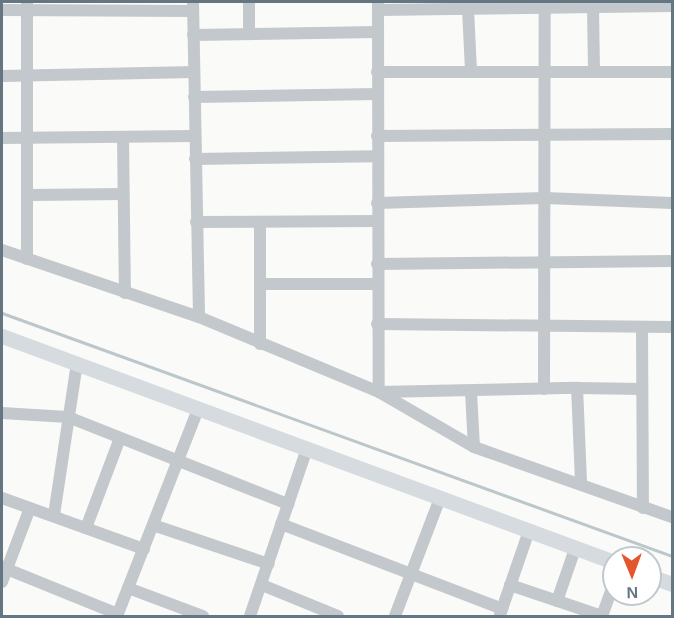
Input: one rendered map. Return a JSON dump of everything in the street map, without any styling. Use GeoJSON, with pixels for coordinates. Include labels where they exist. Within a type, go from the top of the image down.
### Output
{"type":"FeatureCollection","features":[{"type":"Feature","properties":{"kind":"main road"},"geometry":{"type":"LineString","coordinates":[[2,336],[602,558]]}},
{"type":"Feature","properties":{"kind":"street"},"geometry":{"type":"LineString","coordinates":[[249,2],[249,34]]}},
{"type":"Feature","properties":{"kind":"street"},"geometry":{"type":"LineString","coordinates":[[544,389],[545,5]]}},
{"type":"Feature","properties":{"kind":"street"},"geometry":{"type":"LineString","coordinates":[[379,393],[377,324],[378,6],[468,9],[545,5],[672,6]]}},
{"type":"Feature","properties":{"kind":"street"},"geometry":{"type":"LineString","coordinates":[[27,6],[30,138],[27,259]]}},
{"type":"Feature","properties":{"kind":"street"},"geometry":{"type":"LineString","coordinates":[[2,10],[27,6],[193,6],[199,317]]}},
{"type":"Feature","properties":{"kind":"street"},"geometry":{"type":"LineString","coordinates":[[593,7],[594,72]]}},
{"type":"Feature","properties":{"kind":"street"},"geometry":{"type":"LineString","coordinates":[[468,9],[471,70]]}},
{"type":"Feature","properties":{"kind":"street"},"geometry":{"type":"LineString","coordinates":[[193,35],[378,32]]}},
{"type":"Feature","properties":{"kind":"street"},"geometry":{"type":"LineString","coordinates":[[377,72],[471,70],[672,72]]}},
{"type":"Feature","properties":{"kind":"street"},"geometry":{"type":"LineString","coordinates":[[2,76],[194,72]]}},
{"type":"Feature","properties":{"kind":"street"},"geometry":{"type":"LineString","coordinates":[[194,97],[378,94]]}},
{"type":"Feature","properties":{"kind":"street"},"geometry":{"type":"LineString","coordinates":[[377,136],[672,134]]}},
{"type":"Feature","properties":{"kind":"street"},"geometry":{"type":"LineString","coordinates":[[2,138],[195,136]]}},
{"type":"Feature","properties":{"kind":"street"},"geometry":{"type":"LineString","coordinates":[[123,137],[125,293]]}},
{"type":"Feature","properties":{"kind":"street"},"geometry":{"type":"LineString","coordinates":[[195,159],[377,156]]}},
{"type":"Feature","properties":{"kind":"street"},"geometry":{"type":"LineString","coordinates":[[29,195],[123,194]]}},
{"type":"Feature","properties":{"kind":"street"},"geometry":{"type":"LineString","coordinates":[[377,203],[545,198],[672,203]]}},
{"type":"Feature","properties":{"kind":"street"},"geometry":{"type":"LineString","coordinates":[[196,222],[377,220]]}},
{"type":"Feature","properties":{"kind":"street"},"geometry":{"type":"LineString","coordinates":[[260,222],[260,344]]}},
{"type":"Feature","properties":{"kind":"street"},"geometry":{"type":"LineString","coordinates":[[2,250],[199,317],[379,393],[474,447],[581,482],[643,508],[672,517]]}},
{"type":"Feature","properties":{"kind":"street"},"geometry":{"type":"LineString","coordinates":[[377,264],[672,261]]}},
{"type":"Feature","properties":{"kind":"street"},"geometry":{"type":"LineString","coordinates":[[261,284],[377,284]]}},
{"type":"Feature","properties":{"kind":"street"},"geometry":{"type":"LineString","coordinates":[[377,324],[672,327]]}},
{"type":"Feature","properties":{"kind":"street"},"geometry":{"type":"LineString","coordinates":[[642,328],[643,508]]}},
{"type":"Feature","properties":{"kind":"street"},"geometry":{"type":"LineString","coordinates":[[54,515],[77,363]]}},
{"type":"Feature","properties":{"kind":"street"},"geometry":{"type":"LineString","coordinates":[[379,393],[577,388],[642,389]]}},
{"type":"Feature","properties":{"kind":"street"},"geometry":{"type":"LineString","coordinates":[[577,388],[581,482]]}},
{"type":"Feature","properties":{"kind":"street"},"geometry":{"type":"LineString","coordinates":[[471,392],[474,447]]}},
{"type":"Feature","properties":{"kind":"street"},"geometry":{"type":"LineString","coordinates":[[4,568],[117,615],[198,409]]}},
{"type":"Feature","properties":{"kind":"street"},"geometry":{"type":"LineString","coordinates":[[2,413],[68,417],[288,504]]}},
{"type":"Feature","properties":{"kind":"street"},"geometry":{"type":"LineString","coordinates":[[86,528],[120,438]]}},
{"type":"Feature","properties":{"kind":"street"},"geometry":{"type":"LineString","coordinates":[[250,616],[307,449]]}},
{"type":"Feature","properties":{"kind":"street"},"geometry":{"type":"LineString","coordinates":[[2,498],[144,549]]}},
{"type":"Feature","properties":{"kind":"street"},"geometry":{"type":"LineString","coordinates":[[395,616],[440,498]]}},
{"type":"Feature","properties":{"kind":"street"},"geometry":{"type":"LineString","coordinates":[[2,582],[4,568],[30,508]]}},
{"type":"Feature","properties":{"kind":"street"},"geometry":{"type":"LineString","coordinates":[[281,524],[501,613],[529,531]]}},
{"type":"Feature","properties":{"kind":"street"},"geometry":{"type":"LineString","coordinates":[[153,525],[269,564]]}},
{"type":"Feature","properties":{"kind":"street"},"geometry":{"type":"LineString","coordinates":[[557,601],[575,549]]}},
{"type":"Feature","properties":{"kind":"street"},"geometry":{"type":"LineString","coordinates":[[262,585],[338,616]]}},
{"type":"Feature","properties":{"kind":"street"},"geometry":{"type":"LineString","coordinates":[[510,585],[602,616]]}},
{"type":"Feature","properties":{"kind":"street"},"geometry":{"type":"LineString","coordinates":[[128,588],[203,616]]}},
{"type":"Feature","properties":{"kind":"waterway"},"geometry":{"type":"LineString","coordinates":[[2,313],[672,556]]}}]}
